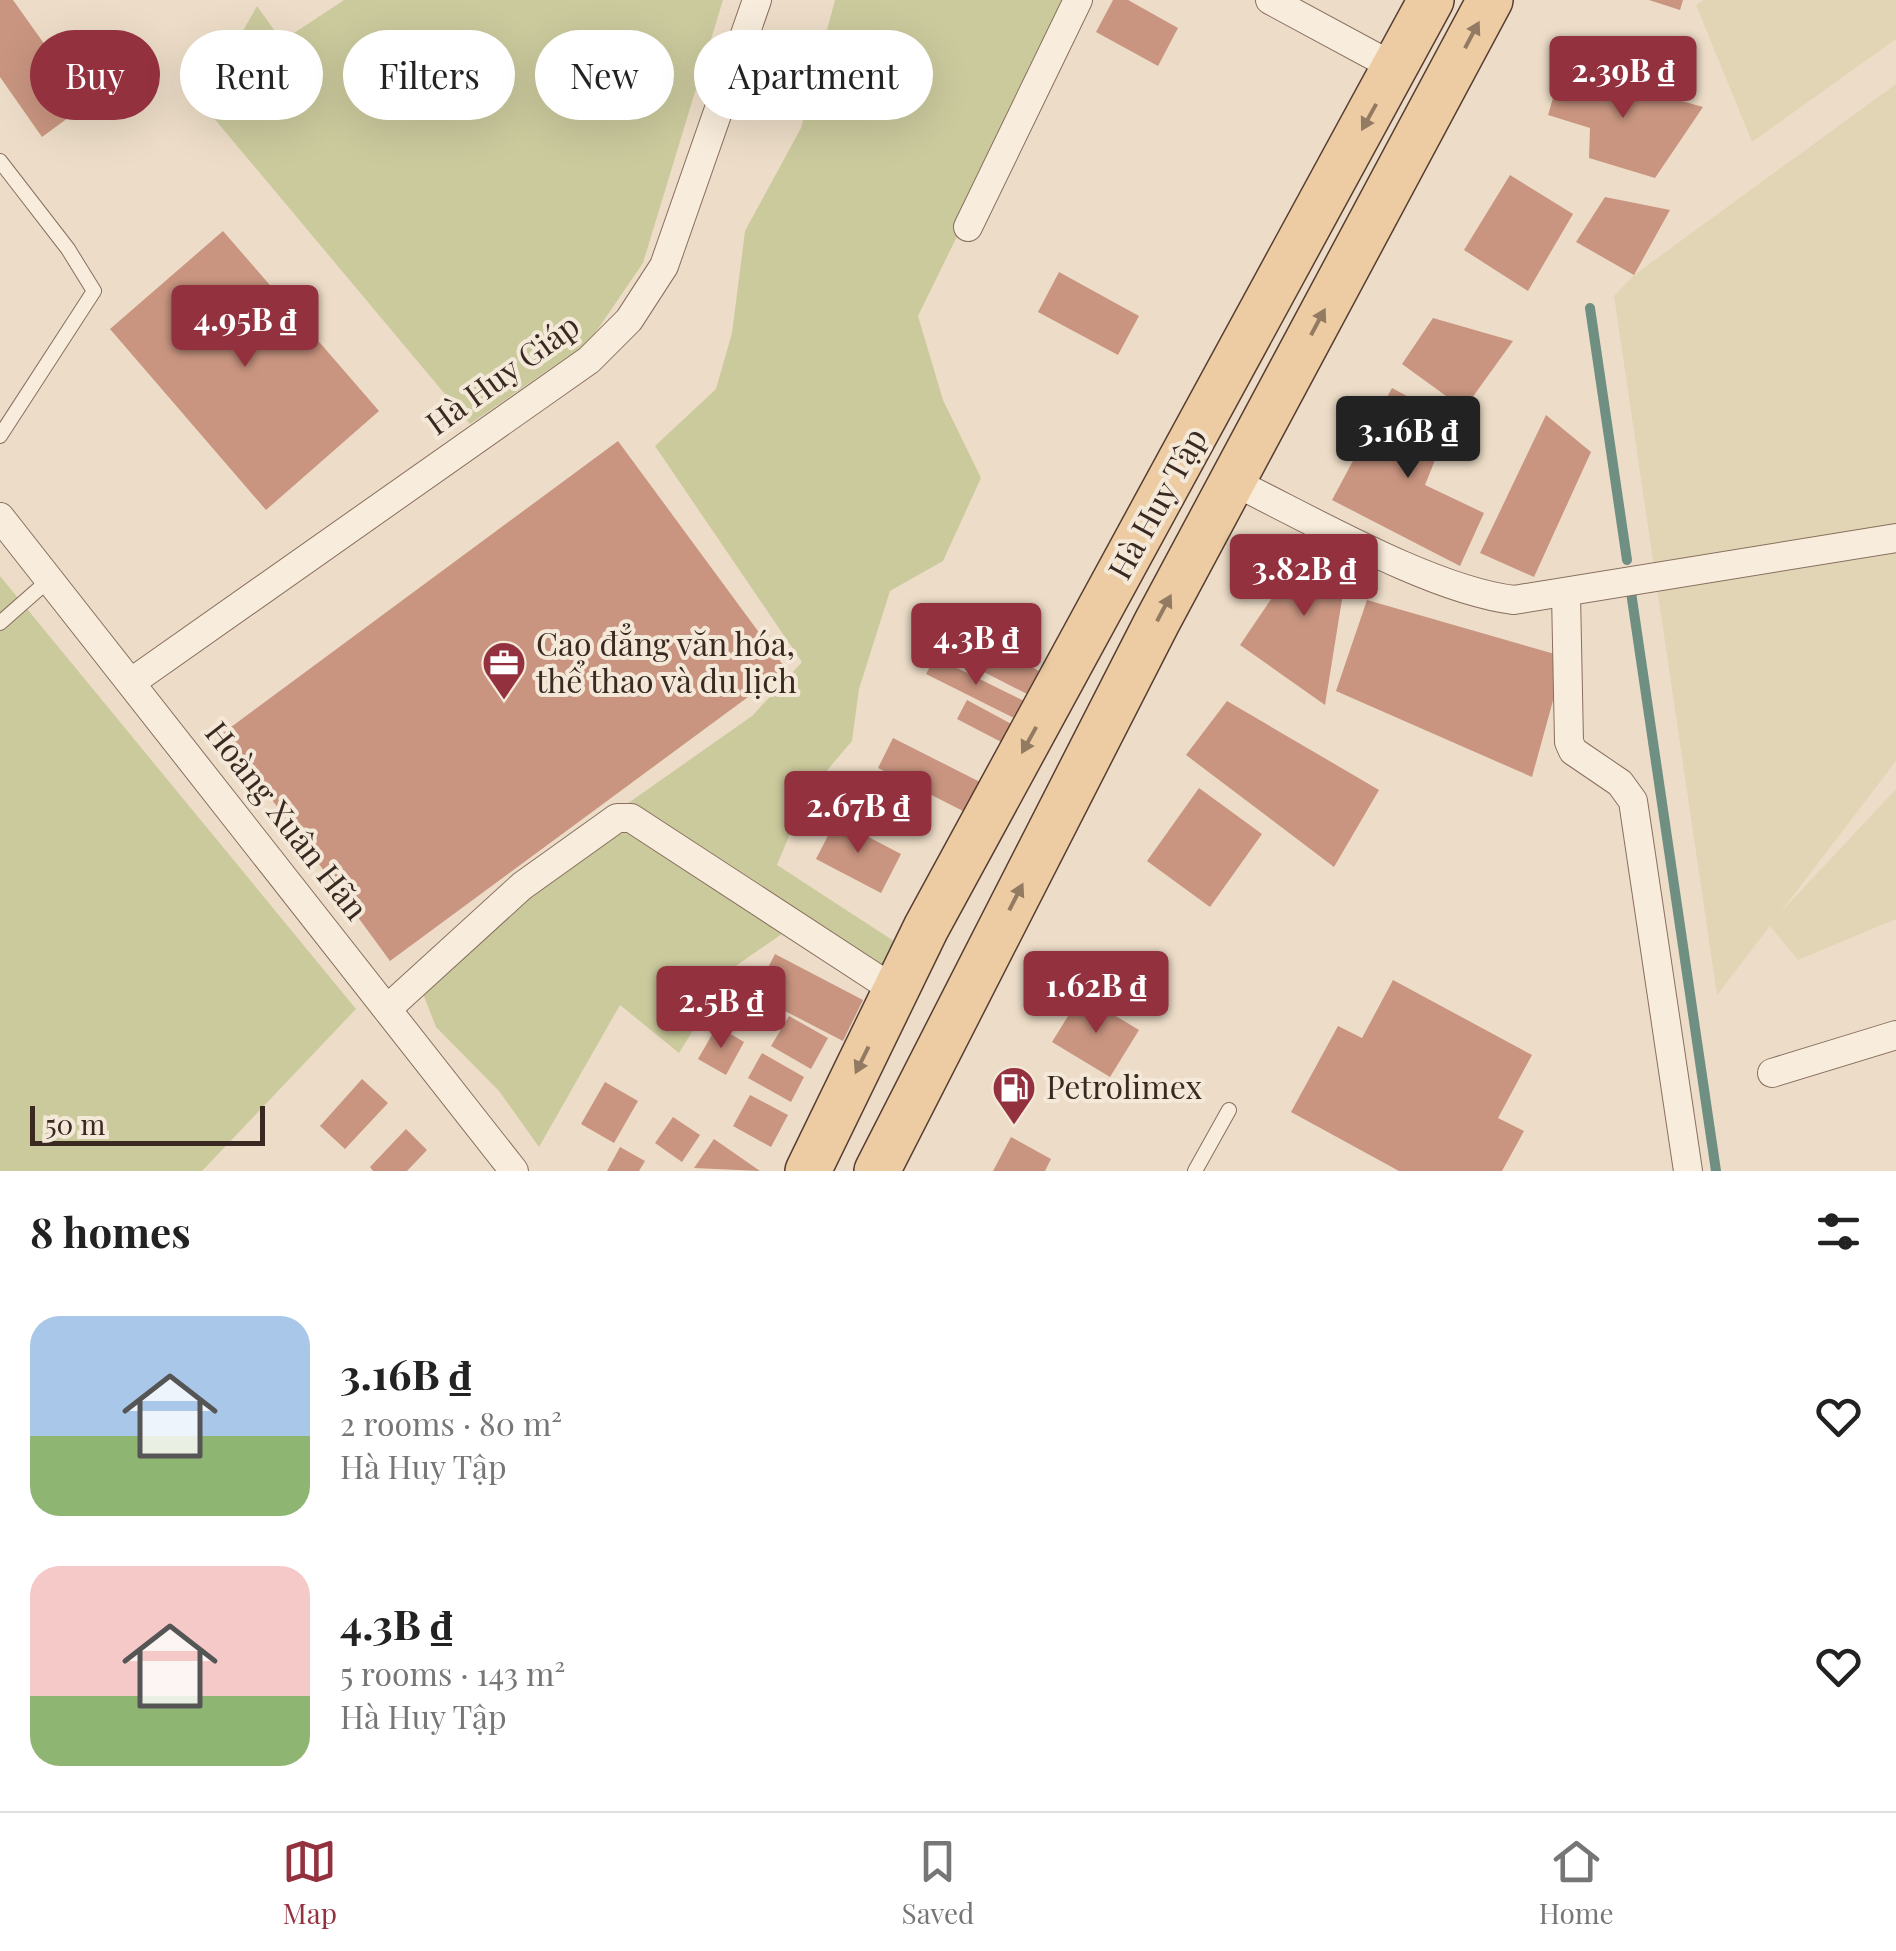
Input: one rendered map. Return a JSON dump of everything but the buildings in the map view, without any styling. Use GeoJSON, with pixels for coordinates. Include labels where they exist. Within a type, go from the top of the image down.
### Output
{"type":"FeatureCollection","features":[{"type":"Feature","properties":{"kind":"main road","name":"Hà Huy Tập"},"geometry":{"type":"LineString","coordinates":[[808,1171],[896,991],[1431,0]]}},
{"type":"Feature","properties":{"kind":"main road","name":"Hà Huy Tập"},"geometry":{"type":"LineString","coordinates":[[876,1171],[1232,481],[1490,0]]}},
{"type":"Feature","properties":{"kind":"street","name":"Hà Huy Giáp"},"geometry":{"type":"LineString","coordinates":[[132,681],[589,360],[629,320],[664,266],[757,0]]}},
{"type":"Feature","properties":{"kind":"street"},"geometry":{"type":"LineString","coordinates":[[968,227],[1078,0]]}},
{"type":"Feature","properties":{"kind":"street"},"geometry":{"type":"LineString","coordinates":[[1270,0],[1396,68]]}},
{"type":"Feature","properties":{"kind":"street"},"geometry":{"type":"LineString","coordinates":[[1232,481],[1374,550],[1472,591],[1514,600],[1896,538]]}},
{"type":"Feature","properties":{"kind":"street","name":"Hoàng Xuân Hãn"},"geometry":{"type":"LineString","coordinates":[[0,517],[514,1171]]}},
{"type":"Feature","properties":{"kind":"street"},"geometry":{"type":"LineString","coordinates":[[1566,594],[1569,742],[1573,751],[1620,783],[1632,801],[1688,1171]]}},
{"type":"Feature","properties":{"kind":"street"},"geometry":{"type":"LineString","coordinates":[[388,1009],[522,886],[617,818],[632,818],[896,991]]}},
{"type":"Feature","properties":{"kind":"street"},"geometry":{"type":"LineString","coordinates":[[1772,1073],[1896,1035]]}},
{"type":"Feature","properties":{"kind":"lane"},"geometry":{"type":"LineString","coordinates":[[0,161],[68,249],[94,291],[0,436]]}},
{"type":"Feature","properties":{"kind":"lane"},"geometry":{"type":"LineString","coordinates":[[0,622],[50,579]]}},
{"type":"Feature","properties":{"kind":"lane"},"geometry":{"type":"LineString","coordinates":[[1196,1171],[1229,1110]]}},
{"type":"Feature","properties":{"kind":"shaded area"},"geometry":{"type":"Polygon","coordinates":[[[1704,0],[1896,0],[1896,39],[1752,142],[1696,5],[1704,0]]]}},
{"type":"Feature","properties":{"kind":"shaded area"},"geometry":{"type":"Polygon","coordinates":[[[1896,84],[1896,761],[1780,913],[1896,789],[1896,919],[1798,960],[1770,926],[1717,995],[1614,296],[1634,275],[1896,84]]]}},
{"type":"Feature","properties":{"kind":"green space"},"geometry":{"type":"Polygon","coordinates":[[[344,0],[723,0],[714,30],[694,30],[694,95],[643,263],[589,342],[470,424],[215,120],[323,120],[323,30],[299,30],[344,0]]]}},
{"type":"Feature","properties":{"kind":"green space"},"geometry":{"type":"Polygon","coordinates":[[[835,0],[1073,0],[918,316],[943,400],[981,478],[943,561],[890,591],[859,689],[852,741],[806,795],[777,865],[920,958],[899,988],[789,929],[730,970],[679,1053],[620,1005],[539,1147],[499,1091],[436,1027],[420,986],[560,851],[752,716],[802,662],[655,446],[716,389],[732,333],[745,231],[803,120],[933,120],[933,30],[827,30],[835,0]]]}},
{"type":"Feature","properties":{"kind":"green space"},"geometry":{"type":"Polygon","coordinates":[[[257,6],[274,30],[244,30],[257,6]]]}},
{"type":"Feature","properties":{"kind":"green space"},"geometry":{"type":"Polygon","coordinates":[[[0,576],[356,1009],[202,1171],[0,1171],[0,576]]]}},
{"type":"Feature","properties":{"kind":"waterway"},"geometry":{"type":"LineString","coordinates":[[1590,308],[1627,560]]}},
{"type":"Feature","properties":{"kind":"waterway"},"geometry":{"type":"LineString","coordinates":[[1631,592],[1716,1171]]}},
{"type":"Feature","properties":{"kind":"place","name":"Cao đẳng văn hóa, thể thao và du lịch"},"geometry":{"type":"Point","coordinates":[504,701]}},
{"type":"Feature","properties":{"kind":"place","name":"Petrolimex"},"geometry":{"type":"Point","coordinates":[1014,1126]}}]}
